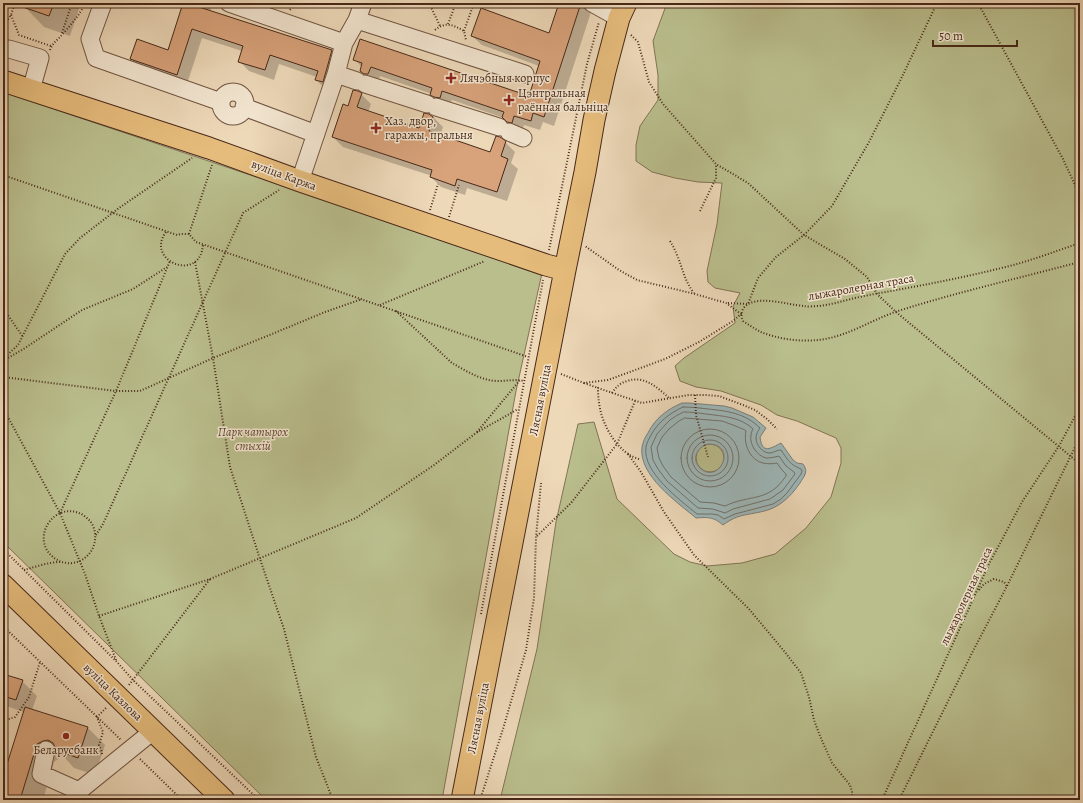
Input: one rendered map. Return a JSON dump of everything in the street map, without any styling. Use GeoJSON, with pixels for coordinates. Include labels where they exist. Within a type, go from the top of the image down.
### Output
{"type":"FeatureCollection","features":[{"type":"Feature","properties":{"kind":"main road","name":"Лясная вуліца"},"geometry":{"type":"LineString","coordinates":[[462,800],[565,270],[586,172],[594,120],[605,71],[610,8]]}},
{"type":"Feature","properties":{"kind":"main road","name":"вуліца Каржа"},"geometry":{"type":"LineString","coordinates":[[3,81],[209,148],[292,183],[565,270]]}},
{"type":"Feature","properties":{"kind":"main road","name":"вуліца Казлова"},"geometry":{"type":"LineString","coordinates":[[3,585],[224,800]]}},
{"type":"Feature","properties":{"kind":"lane"},"geometry":{"type":"LineString","coordinates":[[103,3],[90,39],[96,58],[221,102],[222,110],[232,116],[240,114],[244,107],[316,134]]}},
{"type":"Feature","properties":{"kind":"lane"},"geometry":{"type":"LineString","coordinates":[[229,3],[344,43]]}},
{"type":"Feature","properties":{"kind":"lane"},"geometry":{"type":"LineString","coordinates":[[292,183],[316,134],[336,74],[344,43],[357,20],[362,3]]}},
{"type":"Feature","properties":{"kind":"lane"},"geometry":{"type":"LineString","coordinates":[[357,20],[525,74]]}},
{"type":"Feature","properties":{"kind":"lane"},"geometry":{"type":"LineString","coordinates":[[9,49],[40,58],[30,90]]}},
{"type":"Feature","properties":{"kind":"lane"},"geometry":{"type":"LineString","coordinates":[[336,74],[510,132]]}},
{"type":"Feature","properties":{"kind":"lane"},"geometry":{"type":"LineString","coordinates":[[46,750],[41,774],[77,795],[153,731]]}},
{"type":"Feature","properties":{"kind":"path"},"geometry":{"type":"LineString","coordinates":[[3,27],[11,15],[14,3]]}},
{"type":"Feature","properties":{"kind":"path"},"geometry":{"type":"LineString","coordinates":[[61,36],[72,3]]}},
{"type":"Feature","properties":{"kind":"path"},"geometry":{"type":"LineString","coordinates":[[49,53],[51,46],[83,9],[85,3]]}},
{"type":"Feature","properties":{"kind":"path"},"geometry":{"type":"LineString","coordinates":[[429,3],[440,26]]}},
{"type":"Feature","properties":{"kind":"path"},"geometry":{"type":"LineString","coordinates":[[448,24],[456,3]]}},
{"type":"Feature","properties":{"kind":"path"},"geometry":{"type":"LineString","coordinates":[[464,31],[474,3]]}},
{"type":"Feature","properties":{"kind":"path"},"geometry":{"type":"LineString","coordinates":[[584,383],[608,380],[665,359],[699,342],[733,321],[741,314],[748,304],[758,278],[776,257],[804,235],[832,206],[869,142],[898,86],[937,3]]}},
{"type":"Feature","properties":{"kind":"path"},"geometry":{"type":"LineString","coordinates":[[978,3],[1063,159],[1080,196]]}},
{"type":"Feature","properties":{"kind":"path"},"geometry":{"type":"LineString","coordinates":[[549,250],[587,64],[610,8]]}},
{"type":"Feature","properties":{"kind":"path"},"geometry":{"type":"LineString","coordinates":[[11,15],[19,35],[51,46]]}},
{"type":"Feature","properties":{"kind":"path"},"geometry":{"type":"LineString","coordinates":[[628,41],[630,34],[638,42],[649,82],[663,104],[716,164],[748,183],[804,235],[845,259],[866,277],[876,294],[896,312],[1080,464]]}},
{"type":"Feature","properties":{"kind":"path"},"geometry":{"type":"LineString","coordinates":[[3,360],[23,338],[65,254],[80,238],[112,213],[196,156]]}},
{"type":"Feature","properties":{"kind":"path"},"geometry":{"type":"LineString","coordinates":[[189,234],[213,162]]}},
{"type":"Feature","properties":{"kind":"path"},"geometry":{"type":"LineString","coordinates":[[700,211],[716,178],[716,164]]}},
{"type":"Feature","properties":{"kind":"path"},"geometry":{"type":"LineString","coordinates":[[3,175],[166,232],[177,235],[189,234],[196,242],[528,357]]}},
{"type":"Feature","properties":{"kind":"path"},"geometry":{"type":"LineString","coordinates":[[24,570],[61,562],[71,563],[80,561],[88,555],[94,545],[96,535],[243,213],[292,183]]}},
{"type":"Feature","properties":{"kind":"path"},"geometry":{"type":"LineString","coordinates":[[429,213],[438,184]]}},
{"type":"Feature","properties":{"kind":"path"},"geometry":{"type":"LineString","coordinates":[[448,220],[459,184]]}},
{"type":"Feature","properties":{"kind":"path"},"geometry":{"type":"LineString","coordinates":[[166,232],[162,242],[162,249],[164,255],[175,264],[182,266],[195,262],[203,251],[203,244]]}},
{"type":"Feature","properties":{"kind":"path"},"geometry":{"type":"LineString","coordinates":[[670,241],[677,255],[684,276],[695,294]]}},
{"type":"Feature","properties":{"kind":"path","name":"лыжаролерная траса"},"geometry":{"type":"LineString","coordinates":[[726,303],[748,304],[754,302],[767,302],[804,306],[820,306],[951,280],[1018,264],[1080,243]]}},
{"type":"Feature","properties":{"kind":"path"},"geometry":{"type":"LineString","coordinates":[[584,254],[586,246],[618,270],[637,280],[726,303],[741,314],[743,320],[762,332],[803,341],[832,338],[896,312],[938,299],[1080,262]]}},
{"type":"Feature","properties":{"kind":"path"},"geometry":{"type":"LineString","coordinates":[[380,305],[486,260]]}},
{"type":"Feature","properties":{"kind":"path"},"geometry":{"type":"LineString","coordinates":[[60,513],[116,391],[170,261]]}},
{"type":"Feature","properties":{"kind":"path"},"geometry":{"type":"LineString","coordinates":[[195,262],[213,358],[230,467],[284,629],[316,757],[333,800]]}},
{"type":"Feature","properties":{"kind":"path"},"geometry":{"type":"LineString","coordinates":[[3,360],[25,348],[82,310],[134,289],[168,267]]}},
{"type":"Feature","properties":{"kind":"path"},"geometry":{"type":"LineString","coordinates":[[480,620],[543,280]]}},
{"type":"Feature","properties":{"kind":"path"},"geometry":{"type":"LineString","coordinates":[[3,377],[116,391],[140,392],[213,358],[325,312],[362,299]]}},
{"type":"Feature","properties":{"kind":"path"},"geometry":{"type":"LineString","coordinates":[[3,308],[23,338]]}},
{"type":"Feature","properties":{"kind":"path"},"geometry":{"type":"LineString","coordinates":[[395,310],[452,363],[460,368],[476,376],[492,381],[524,381]]}},
{"type":"Feature","properties":{"kind":"path"},"geometry":{"type":"LineString","coordinates":[[558,373],[642,403],[695,395],[719,396],[755,410],[777,429]]}},
{"type":"Feature","properties":{"kind":"path"},"geometry":{"type":"LineString","coordinates":[[612,393],[618,385],[636,379],[647,381],[669,398]]}},
{"type":"Feature","properties":{"kind":"path"},"geometry":{"type":"LineString","coordinates":[[476,433],[520,380]]}},
{"type":"Feature","properties":{"kind":"path"},"geometry":{"type":"LineString","coordinates":[[598,388],[601,414],[608,429],[617,444],[633,458],[639,459]]}},
{"type":"Feature","properties":{"kind":"path"},"geometry":{"type":"LineString","coordinates":[[695,395],[696,415],[708,457]]}},
{"type":"Feature","properties":{"kind":"path"},"geometry":{"type":"LineString","coordinates":[[536,537],[571,503],[617,444],[635,401]]}},
{"type":"Feature","properties":{"kind":"path","name":"лыжаролерная траса"},"geometry":{"type":"LineString","coordinates":[[882,800],[989,564],[1022,502],[1059,446],[1080,407]]}},
{"type":"Feature","properties":{"kind":"path"},"geometry":{"type":"LineString","coordinates":[[3,408],[60,513],[80,561],[117,662]]}},
{"type":"Feature","properties":{"kind":"path"},"geometry":{"type":"LineString","coordinates":[[99,616],[210,579],[356,518],[434,465],[476,433],[519,409]]}},
{"type":"Feature","properties":{"kind":"path"},"geometry":{"type":"LineString","coordinates":[[899,800],[1080,437]]}},
{"type":"Feature","properties":{"kind":"path"},"geometry":{"type":"LineString","coordinates":[[628,454],[641,472],[664,512],[694,555],[748,609],[801,673],[820,736],[832,763],[850,785],[852,800]]}},
{"type":"Feature","properties":{"kind":"path"},"geometry":{"type":"LineString","coordinates":[[480,800],[526,650],[534,598],[536,537],[541,482]]}},
{"type":"Feature","properties":{"kind":"path"},"geometry":{"type":"LineString","coordinates":[[61,562],[52,557],[46,549],[43,539],[45,528],[51,519],[60,513],[69,511],[78,512],[87,518],[93,525],[96,535]]}},
{"type":"Feature","properties":{"kind":"path"},"geometry":{"type":"LineString","coordinates":[[3,549],[117,662],[133,680],[258,800]]}},
{"type":"Feature","properties":{"kind":"path"},"geometry":{"type":"LineString","coordinates":[[97,717],[133,680],[210,579]]}},
{"type":"Feature","properties":{"kind":"path"},"geometry":{"type":"LineString","coordinates":[[978,590],[984,584],[994,579],[1004,582],[1007,586]]}},
{"type":"Feature","properties":{"kind":"path"},"geometry":{"type":"LineString","coordinates":[[3,626],[182,800]]}},
{"type":"Feature","properties":{"kind":"path"},"geometry":{"type":"LineString","coordinates":[[3,721],[15,718],[29,697],[40,662]]}},
{"type":"Feature","properties":{"kind":"path"},"geometry":{"type":"LineString","coordinates":[[97,717],[103,732],[100,746],[102,752],[100,757]]}},
{"type":"Feature","properties":{"kind":"green space"},"geometry":{"type":"Polygon","coordinates":[[[667,3],[1080,3],[1080,800],[500,800],[537,649],[556,522],[578,424],[594,422],[617,499],[674,554],[690,562],[707,566],[742,563],[775,554],[806,528],[831,497],[841,463],[841,448],[836,438],[797,421],[777,415],[761,405],[721,391],[696,387],[680,381],[675,366],[684,358],[735,323],[733,306],[740,293],[715,288],[708,282],[707,271],[717,224],[722,183],[698,182],[675,178],[652,172],[636,161],[636,145],[640,126],[658,100],[658,75],[653,41],[667,3]]]}},
{"type":"Feature","properties":{"kind":"green space","name":"Парк чатырох стыхій"},"geometry":{"type":"Polygon","coordinates":[[[3,92],[542,273],[516,391],[442,800],[266,800],[3,542],[3,92]]]}},
{"type":"Feature","properties":{"kind":"green space"},"geometry":{"type":"Polygon","coordinates":[[[710,444],[720,448],[724,458],[720,468],[710,472],[700,468],[696,458],[700,448],[710,444]]]}},
{"type":"Feature","properties":{"kind":"water"},"geometry":{"type":"Polygon","coordinates":[[[689,403],[724,406],[753,417],[766,428],[760,437],[763,446],[768,449],[781,443],[793,460],[797,463],[803,464],[806,469],[804,476],[797,487],[783,502],[771,509],[737,517],[723,525],[717,520],[711,518],[696,518],[660,487],[652,478],[642,457],[643,443],[654,423],[667,411],[677,405],[689,403]],[[708,444],[701,448],[696,454],[697,465],[707,472],[714,472],[723,463],[724,456],[722,450],[717,446],[708,444]]]}},
{"type":"Feature","properties":{"kind":"building"},"geometry":{"type":"Polygon","coordinates":[[[17,3],[54,3],[49,16],[17,5],[17,3]]]}},
{"type":"Feature","properties":{"kind":"building"},"geometry":{"type":"Polygon","coordinates":[[[183,3],[200,3],[199,7],[332,50],[323,82],[315,80],[318,71],[270,55],[265,70],[238,62],[243,46],[192,29],[177,75],[130,59],[137,39],[168,50],[183,3]]]}},
{"type":"Feature","properties":{"kind":"building"},"geometry":{"type":"Polygon","coordinates":[[[559,3],[581,3],[544,117],[533,113],[531,121],[514,116],[512,123],[507,122],[502,117],[504,112],[442,91],[440,98],[434,97],[430,95],[432,88],[371,67],[368,74],[364,74],[360,71],[362,63],[353,60],[360,39],[529,96],[540,61],[471,36],[481,8],[549,33],[559,3]]]}},
{"type":"Feature","properties":{"kind":"building"},"geometry":{"type":"Polygon","coordinates":[[[353,90],[362,93],[357,107],[419,128],[424,113],[429,114],[433,117],[429,131],[490,152],[496,136],[506,141],[501,156],[508,159],[497,192],[457,179],[455,186],[430,177],[432,170],[332,137],[343,104],[348,106],[353,90]]]}},
{"type":"Feature","properties":{"kind":"building"},"geometry":{"type":"Polygon","coordinates":[[[3,674],[23,680],[16,700],[3,696],[3,674]]]}},
{"type":"Feature","properties":{"kind":"building"},"geometry":{"type":"Polygon","coordinates":[[[25,707],[88,727],[78,758],[56,750],[53,743],[48,740],[37,744],[20,800],[3,800],[3,777],[25,707]]]}},
{"type":"Feature","properties":{"kind":"place","name":"Лячэбныя корпус"},"geometry":{"type":"Point","coordinates":[451,78]}},
{"type":"Feature","properties":{"kind":"place","name":"Цэнтральная раённая бальніца"},"geometry":{"type":"Point","coordinates":[509,100]}},
{"type":"Feature","properties":{"kind":"place","name":"Хаз. двор, гаражы, пральня"},"geometry":{"type":"Point","coordinates":[376,128]}},
{"type":"Feature","properties":{"kind":"place","name":"Беларусбанк"},"geometry":{"type":"Point","coordinates":[66,736]}}]}
